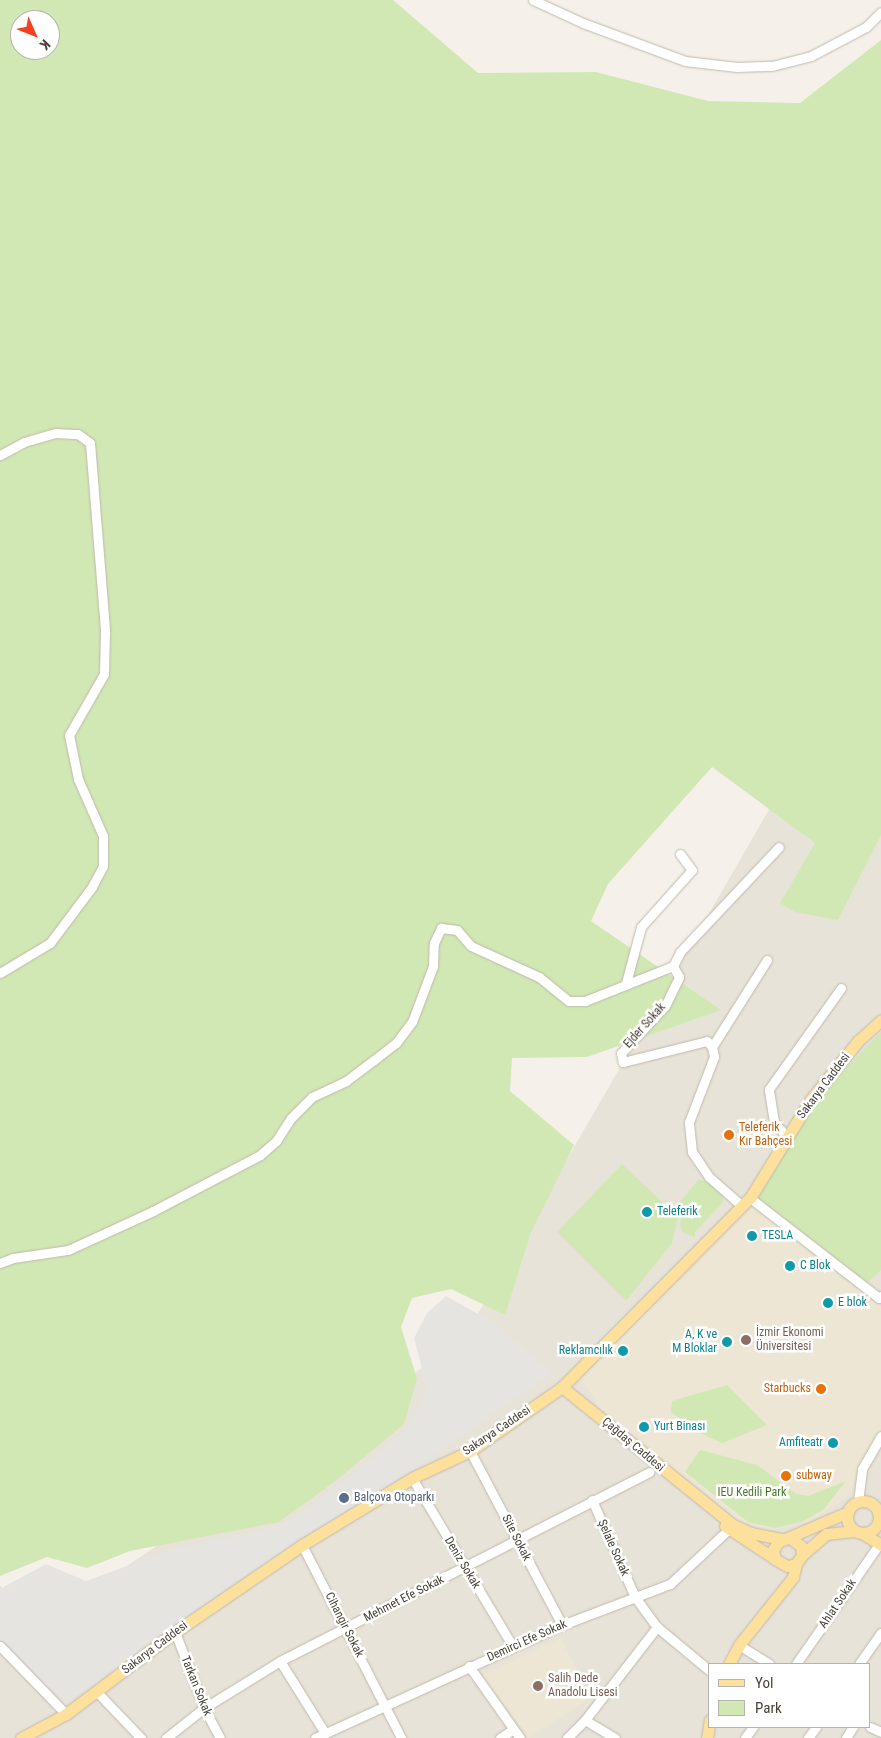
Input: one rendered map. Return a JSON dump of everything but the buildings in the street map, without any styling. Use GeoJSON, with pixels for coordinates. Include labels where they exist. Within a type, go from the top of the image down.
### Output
{"type":"FeatureCollection","features":[{"type":"Feature","properties":{"kind":"main road","name":"Sakarya Caddesi"},"geometry":{"type":"LineString","coordinates":[[21,1738],[40,1735],[175,1632],[302,1545],[412,1478],[470,1451],[562,1387],[746,1202],[811,1099],[858,1041],[881,1020]]}},
{"type":"Feature","properties":{"kind":"main road","name":"Çağdaş Caddesi"},"geometry":{"type":"LineString","coordinates":[[562,1387],[731,1527],[779,1562]]}},
{"type":"Feature","properties":{"kind":"main road"},"geometry":{"type":"LineString","coordinates":[[779,1562],[799,1559],[826,1534],[858,1532],[876,1526],[880,1517],[872,1503],[858,1502],[848,1512],[786,1538],[773,1550],[779,1562],[780,1590]]}},
{"type":"Feature","properties":{"kind":"main road"},"geometry":{"type":"LineString","coordinates":[[848,1512],[848,1522],[858,1532],[880,1544]]}},
{"type":"Feature","properties":{"kind":"main road","name":"Çağdaş Caddesi"},"geometry":{"type":"LineString","coordinates":[[731,1527],[751,1533],[786,1538]]}},
{"type":"Feature","properties":{"kind":"main road"},"geometry":{"type":"LineString","coordinates":[[730,1663],[739,1645],[780,1590],[793,1577],[801,1546],[786,1538]]}},
{"type":"Feature","properties":{"kind":"street"},"geometry":{"type":"LineString","coordinates":[[532,0],[583,23],[685,61],[737,67],[772,66],[811,56],[866,27],[881,12]]}},
{"type":"Feature","properties":{"kind":"street"},"geometry":{"type":"LineString","coordinates":[[0,455],[24,442],[56,433],[78,434],[90,443],[105,631],[104,674],[69,735],[78,779],[103,836],[103,866],[92,887],[50,943],[0,973]]}},
{"type":"Feature","properties":{"kind":"street","name":"Ejder Sokak"},"geometry":{"type":"LineString","coordinates":[[712,1047],[707,1041],[623,1062],[622,1053],[665,1006],[679,977],[674,966],[680,952],[779,847]]}},
{"type":"Feature","properties":{"kind":"street"},"geometry":{"type":"LineString","coordinates":[[626,983],[641,927],[692,870],[680,854]]}},
{"type":"Feature","properties":{"kind":"street"},"geometry":{"type":"LineString","coordinates":[[0,1263],[12,1258],[68,1250],[153,1211],[260,1155],[276,1141],[291,1118],[312,1097],[360,1071],[396,1043],[407,1029],[425,990],[433,966],[434,943],[441,928],[457,930],[471,946],[539,977],[569,1001],[585,1001],[626,983],[674,966]]}},
{"type":"Feature","properties":{"kind":"street"},"geometry":{"type":"LineString","coordinates":[[767,960],[749,983],[731,1021],[712,1047],[714,1057],[689,1122],[692,1152],[709,1177],[880,1298]]}},
{"type":"Feature","properties":{"kind":"street"},"geometry":{"type":"LineString","coordinates":[[787,1137],[774,1122],[769,1088],[841,988]]}},
{"type":"Feature","properties":{"kind":"street"},"geometry":{"type":"LineString","coordinates":[[858,1502],[862,1469],[881,1436]]}},
{"type":"Feature","properties":{"kind":"street","name":"Site Sokak"},"geometry":{"type":"LineString","coordinates":[[470,1451],[562,1625]]}},
{"type":"Feature","properties":{"kind":"street","name":"Mehmet Efe Sokak"},"geometry":{"type":"LineString","coordinates":[[166,1738],[204,1708],[280,1661],[347,1629],[466,1568],[517,1538],[649,1472]]}},
{"type":"Feature","properties":{"kind":"street","name":"Deniz Sokak"},"geometry":{"type":"LineString","coordinates":[[412,1478],[512,1647]]}},
{"type":"Feature","properties":{"kind":"street","name":"Şelale Sokak"},"geometry":{"type":"LineString","coordinates":[[592,1500],[635,1596],[657,1627],[708,1670]]}},
{"type":"Feature","properties":{"kind":"street","name":"Demirci Efe Sokak"},"geometry":{"type":"LineString","coordinates":[[315,1738],[562,1625],[670,1584],[731,1527]]}},
{"type":"Feature","properties":{"kind":"street","name":"Ahlat Sokak"},"geometry":{"type":"LineString","coordinates":[[797,1663],[880,1544]]}},
{"type":"Feature","properties":{"kind":"street","name":"Cihangir Sokak"},"geometry":{"type":"LineString","coordinates":[[302,1545],[347,1629],[401,1738]]}},
{"type":"Feature","properties":{"kind":"street"},"geometry":{"type":"LineString","coordinates":[[567,1738],[585,1720],[657,1627]]}},
{"type":"Feature","properties":{"kind":"street","name":"Tarkan Sokak"},"geometry":{"type":"LineString","coordinates":[[175,1632],[204,1708],[220,1738]]}},
{"type":"Feature","properties":{"kind":"street"},"geometry":{"type":"LineString","coordinates":[[860,1663],[881,1634]]}},
{"type":"Feature","properties":{"kind":"street"},"geometry":{"type":"LineString","coordinates":[[739,1645],[767,1663]]}},
{"type":"Feature","properties":{"kind":"street"},"geometry":{"type":"LineString","coordinates":[[0,1646],[66,1714]]}},
{"type":"Feature","properties":{"kind":"street"},"geometry":{"type":"LineString","coordinates":[[280,1661],[325,1733]]}},
{"type":"Feature","properties":{"kind":"street"},"geometry":{"type":"LineString","coordinates":[[469,1666],[512,1730],[520,1738]]}},
{"type":"Feature","properties":{"kind":"street"},"geometry":{"type":"LineString","coordinates":[[97,1692],[141,1738]]}},
{"type":"Feature","properties":{"kind":"street"},"geometry":{"type":"LineString","coordinates":[[585,1720],[615,1738]]}},
{"type":"Feature","properties":{"kind":"street"},"geometry":{"type":"LineString","coordinates":[[500,1738],[512,1730]]}},
{"type":"Feature","properties":{"kind":"shaded area"},"geometry":{"type":"Polygon","coordinates":[[[881,673],[881,1738],[0,1738],[0,1585],[33,1629],[462,1341],[815,730],[881,673]]]}},
{"type":"Feature","properties":{"kind":"shaded area","name":"İzmir Ekonomi Üniversitesi"},"geometry":{"type":"Polygon","coordinates":[[[750,1203],[881,1307],[881,1430],[847,1497],[807,1523],[754,1533],[616,1425],[603,1412],[577,1373],[750,1203]]]}},
{"type":"Feature","properties":{"kind":"shaded area","name":"Balçova Otoparkı"},"geometry":{"type":"Polygon","coordinates":[[[446,1296],[496,1324],[551,1373],[398,1480],[214,1597],[65,1704],[0,1641],[0,1589],[46,1564],[86,1581],[176,1548],[263,1531],[295,1517],[358,1470],[405,1430],[423,1403],[426,1384],[414,1338],[427,1313],[446,1296]]]}},
{"type":"Feature","properties":{"kind":"shaded area","name":"Salih Dede Anadolu Lisesi"},"geometry":{"type":"Polygon","coordinates":[[[561,1638],[590,1698],[529,1738],[483,1675],[561,1638]]]}},
{"type":"Feature","properties":{"kind":"green space"},"geometry":{"type":"Polygon","coordinates":[[[0,0],[393,0],[478,73],[596,72],[708,101],[800,103],[881,40],[881,835],[838,920],[795,912],[780,903],[815,843],[712,767],[608,884],[591,921],[721,1010],[587,1057],[512,1058],[510,1091],[574,1145],[530,1235],[505,1315],[451,1289],[412,1298],[401,1327],[417,1379],[404,1424],[338,1479],[279,1522],[130,1551],[87,1568],[47,1557],[0,1576],[0,0]]]}},
{"type":"Feature","properties":{"kind":"green space"},"geometry":{"type":"Polygon","coordinates":[[[881,1032],[881,1270],[866,1284],[756,1196],[830,1084],[881,1032]]]}},
{"type":"Feature","properties":{"kind":"green space"},"geometry":{"type":"Polygon","coordinates":[[[622,1164],[678,1217],[672,1243],[626,1301],[557,1232],[622,1164]]]}},
{"type":"Feature","properties":{"kind":"green space"},"geometry":{"type":"Polygon","coordinates":[[[699,1179],[714,1185],[722,1195],[723,1202],[695,1232],[695,1237],[684,1233],[680,1226],[681,1217],[674,1209],[699,1179]]]}},
{"type":"Feature","properties":{"kind":"green space"},"geometry":{"type":"Polygon","coordinates":[[[727,1385],[767,1425],[722,1443],[694,1430],[671,1412],[672,1401],[727,1385]]]}},
{"type":"Feature","properties":{"kind":"green space","name":"IEU Kedili Park"},"geometry":{"type":"Polygon","coordinates":[[[700,1450],[757,1465],[797,1494],[808,1496],[846,1481],[824,1509],[802,1522],[775,1528],[748,1522],[685,1472],[700,1450]]]}},
{"type":"Feature","properties":{"kind":"place","name":"Teleferik Kır Bahçesi"},"geometry":{"type":"Point","coordinates":[729,1135]}},
{"type":"Feature","properties":{"kind":"place","name":"Teleferik"},"geometry":{"type":"Point","coordinates":[647,1212]}},
{"type":"Feature","properties":{"kind":"place","name":"TESLA"},"geometry":{"type":"Point","coordinates":[752,1236]}},
{"type":"Feature","properties":{"kind":"place","name":"C Blok"},"geometry":{"type":"Point","coordinates":[790,1266]}},
{"type":"Feature","properties":{"kind":"place","name":"E blok"},"geometry":{"type":"Point","coordinates":[828,1303]}},
{"type":"Feature","properties":{"kind":"place","name":"İzmir Ekonomi Üniversitesi"},"geometry":{"type":"Point","coordinates":[746,1340]}},
{"type":"Feature","properties":{"kind":"place","name":"A, K ve M Bloklar"},"geometry":{"type":"Point","coordinates":[727,1342]}},
{"type":"Feature","properties":{"kind":"place","name":"Reklamcılık"},"geometry":{"type":"Point","coordinates":[623,1351]}},
{"type":"Feature","properties":{"kind":"place","name":"Starbucks"},"geometry":{"type":"Point","coordinates":[821,1389]}},
{"type":"Feature","properties":{"kind":"place","name":"Yurt Binası"},"geometry":{"type":"Point","coordinates":[644,1427]}},
{"type":"Feature","properties":{"kind":"place","name":"Amfiteatr"},"geometry":{"type":"Point","coordinates":[833,1443]}},
{"type":"Feature","properties":{"kind":"place","name":"subway"},"geometry":{"type":"Point","coordinates":[786,1476]}},
{"type":"Feature","properties":{"kind":"place","name":"Balçova Otoparkı"},"geometry":{"type":"Point","coordinates":[344,1498]}},
{"type":"Feature","properties":{"kind":"place","name":"Salih Dede Anadolu Lisesi"},"geometry":{"type":"Point","coordinates":[538,1686]}}]}
